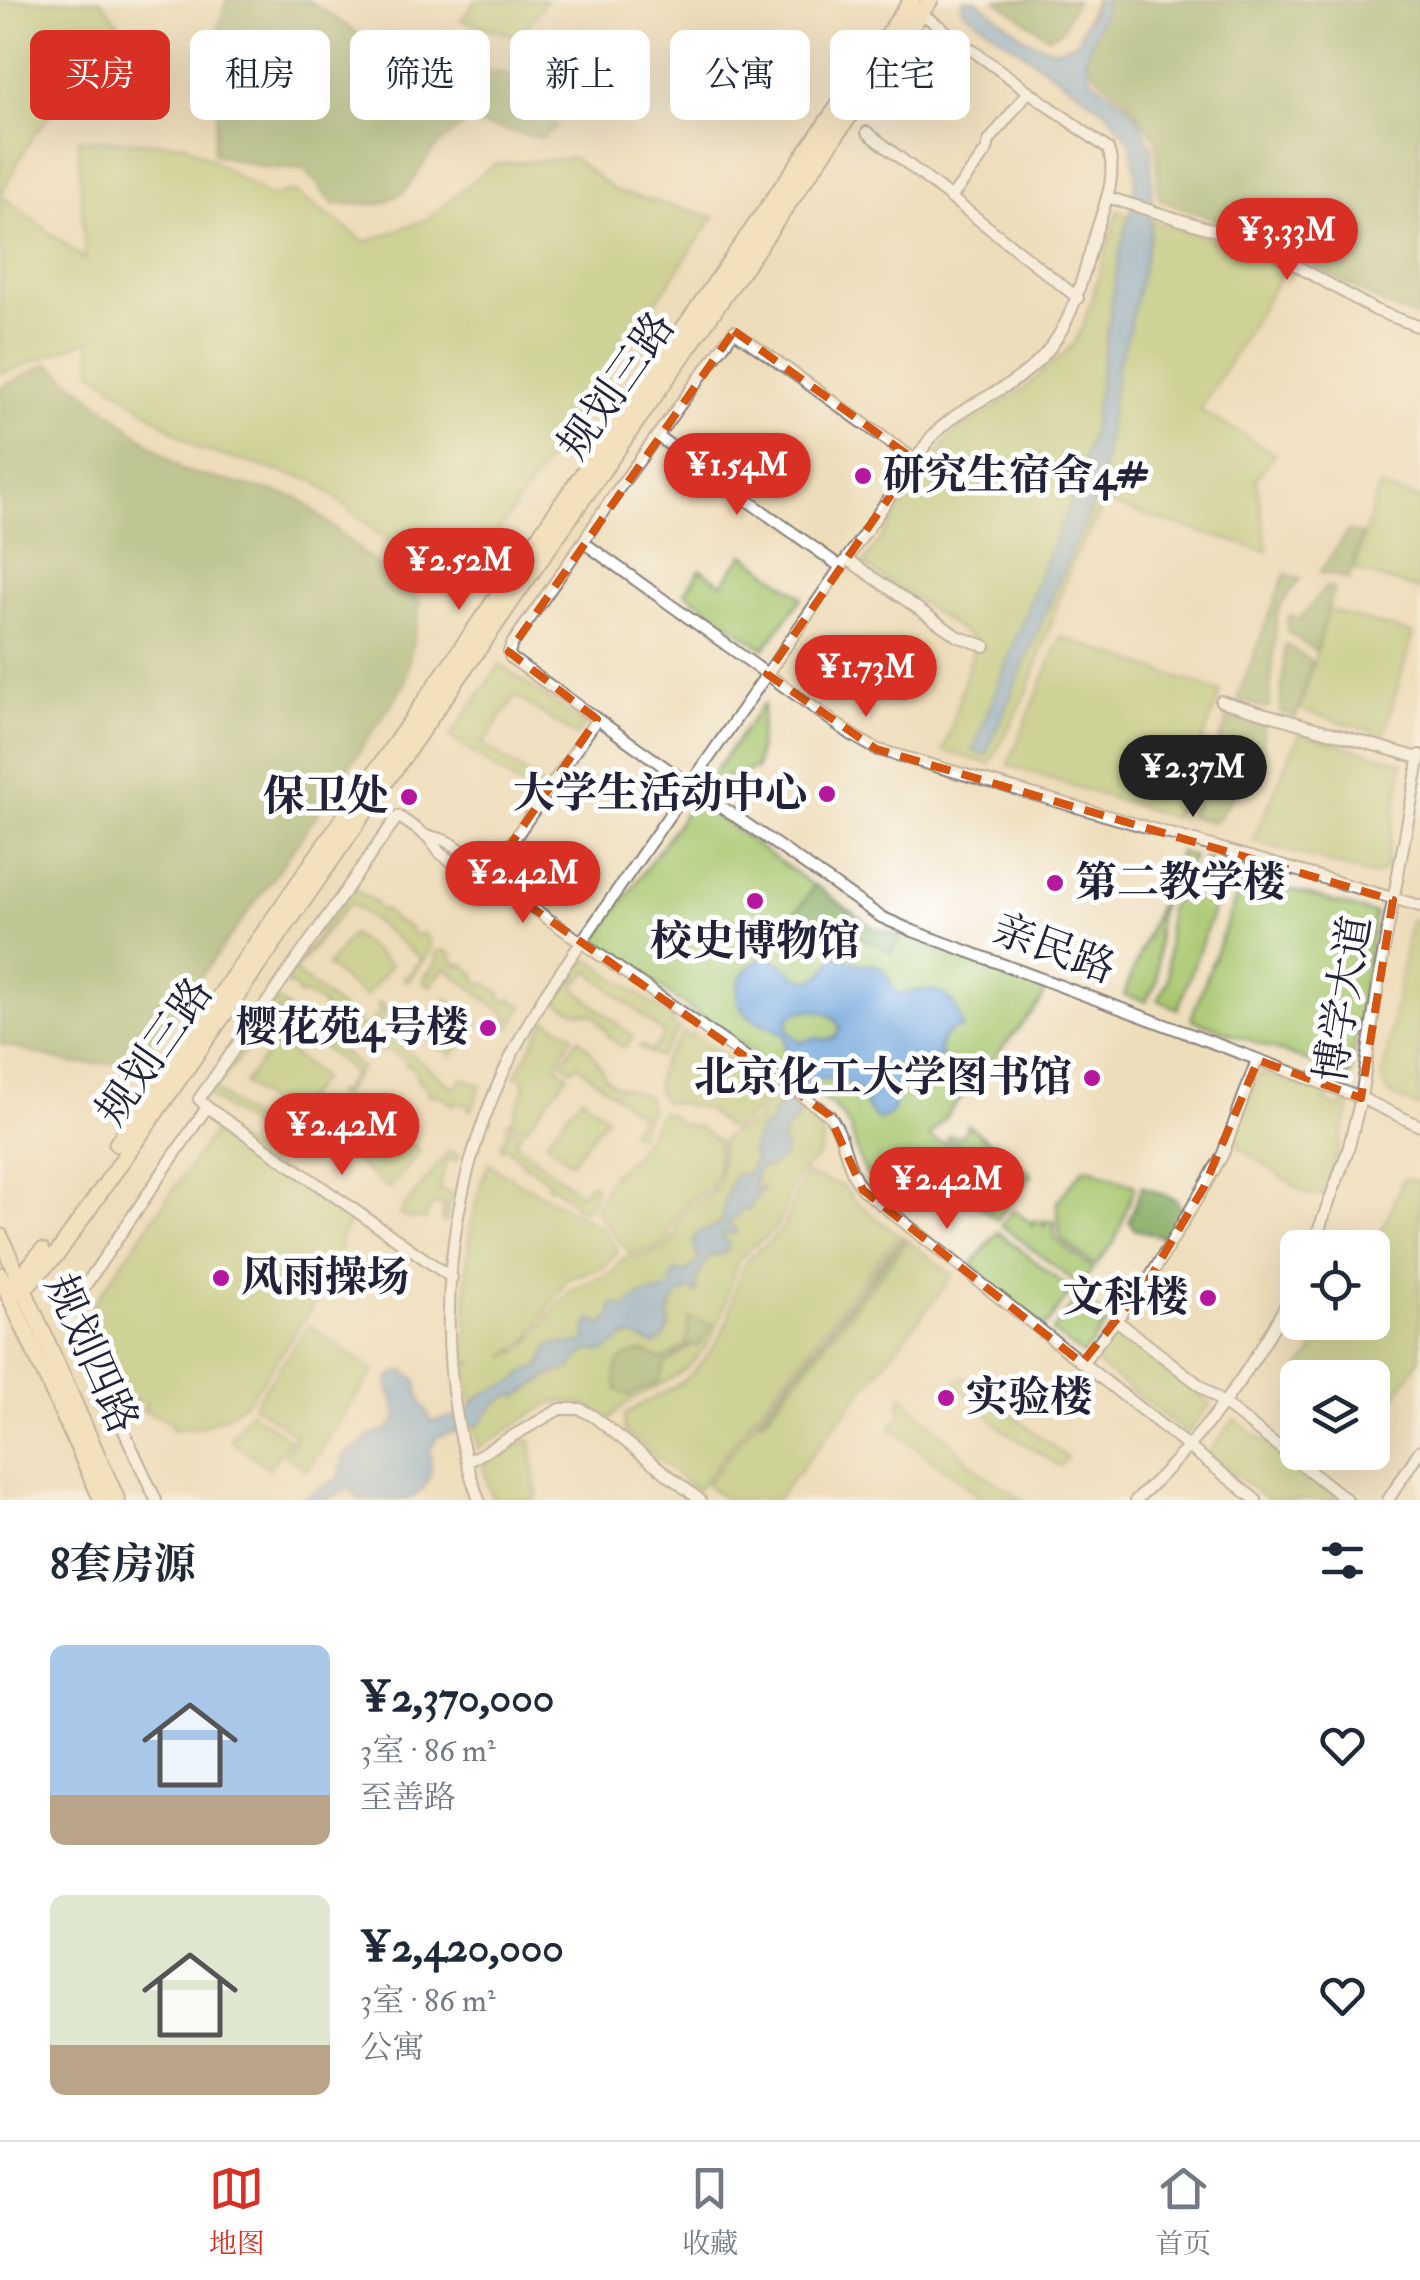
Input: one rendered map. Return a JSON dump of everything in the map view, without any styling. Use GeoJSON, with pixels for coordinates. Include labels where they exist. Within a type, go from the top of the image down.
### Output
{"type":"FeatureCollection","features":[{"type":"Feature","properties":{"kind":"main road","name":"规划三路"},"geometry":{"type":"LineString","coordinates":[[117,1144],[921,4]]}},
{"type":"Feature","properties":{"kind":"main road","name":"规划三路"},"geometry":{"type":"LineString","coordinates":[[12,1284],[58,1254],[556,524]]}},
{"type":"Feature","properties":{"kind":"main road","name":"规划四路"},"geometry":{"type":"LineString","coordinates":[[0,1236],[12,1284],[102,1500]]}},
{"type":"Feature","properties":{"kind":"main road"},"geometry":{"type":"LineString","coordinates":[[12,1284],[42,1252]]}},
{"type":"Feature","properties":{"kind":"main road","name":"规划四路"},"geometry":{"type":"LineString","coordinates":[[12,1284],[117,1500]]}},
{"type":"Feature","properties":{"kind":"street"},"geometry":{"type":"LineString","coordinates":[[479,1500],[467,1462],[453,1389],[452,1278],[467,1174],[503,1073],[535,1010],[580,942],[940,426],[1016,380],[1063,330],[1078,298],[1108,197],[1112,166],[1108,150],[921,4]]}},
{"type":"Feature","properties":{"kind":"street"},"geometry":{"type":"LineString","coordinates":[[951,198],[1029,91]]}},
{"type":"Feature","properties":{"kind":"street"},"geometry":{"type":"LineString","coordinates":[[868,132],[1078,298]]}},
{"type":"Feature","properties":{"kind":"street"},"geometry":{"type":"LineString","coordinates":[[1108,197],[1268,248],[1375,310],[1420,326]]}},
{"type":"Feature","properties":{"kind":"street"},"geometry":{"type":"LineString","coordinates":[[916,460],[734,331],[584,542],[876,748],[1420,906]]}},
{"type":"Feature","properties":{"kind":"street"},"geometry":{"type":"LineString","coordinates":[[657,436],[957,636],[985,646]]}},
{"type":"Feature","properties":{"kind":"street","name":"亲民路"},"geometry":{"type":"LineString","coordinates":[[584,542],[509,652],[511,658],[690,785],[882,917],[1361,1098],[1420,1126]]}},
{"type":"Feature","properties":{"kind":"street"},"geometry":{"type":"LineString","coordinates":[[1221,701],[1420,756]]}},
{"type":"Feature","properties":{"kind":"street"},"geometry":{"type":"LineString","coordinates":[[488,877],[597,719]]}},
{"type":"Feature","properties":{"kind":"street","name":"博学大道"},"geometry":{"type":"LineString","coordinates":[[1319,1230],[1348,1150],[1361,1098],[1420,756]]}},
{"type":"Feature","properties":{"kind":"street"},"geometry":{"type":"LineString","coordinates":[[452,1278],[200,1102],[398,816],[428,837],[446,840],[482,865],[488,877],[830,1116],[838,1127],[848,1166],[863,1190],[1256,1500]]}},
{"type":"Feature","properties":{"kind":"street"},"geometry":{"type":"LineString","coordinates":[[1082,1363],[1158,1266],[1223,1154],[1258,1060]]}},
{"type":"Feature","properties":{"kind":"street"},"geometry":{"type":"LineString","coordinates":[[156,1500],[70,1314],[72,1305],[206,1108]]}},
{"type":"Feature","properties":{"kind":"street"},"geometry":{"type":"LineString","coordinates":[[1136,1500],[1189,1447],[1223,1404],[1280,1314]]}},
{"type":"Feature","properties":{"kind":"street"},"geometry":{"type":"LineString","coordinates":[[1116,1320],[1347,1500]]}},
{"type":"Feature","properties":{"kind":"street"},"geometry":{"type":"LineString","coordinates":[[467,1462],[560,1409],[573,1408],[594,1416],[700,1500]]}},
{"type":"Feature","properties":{"kind":"street"},"geometry":{"type":"LineString","coordinates":[[1388,1500],[1420,1450]]}},
{"type":"Feature","properties":{"kind":"highlighted area"},"geometry":{"type":"Polygon","coordinates":[[[734,331],[915,460],[767,674],[876,749],[1393,900],[1361,1098],[1258,1060],[1204,1187],[1151,1276],[1082,1363],[863,1190],[829,1115],[488,877],[597,719],[509,652],[734,331]]]}},
{"type":"Feature","properties":{"kind":"green space"},"geometry":{"type":"Polygon","coordinates":[[[0,0],[101,0],[122,29],[30,30],[30,120],[46,120],[32,137],[1,195],[85,260],[78,139],[186,144],[270,197],[293,191],[366,242],[427,219],[494,164],[573,158],[615,191],[714,217],[454,596],[315,481],[198,449],[92,370],[90,340],[0,374],[0,0]]]}},
{"type":"Feature","properties":{"kind":"green space"},"geometry":{"type":"Polygon","coordinates":[[[227,0],[308,0],[353,30],[350,120],[490,120],[490,71],[510,75],[510,120],[551,120],[557,126],[541,138],[466,122],[434,149],[405,191],[382,204],[333,204],[305,169],[267,168],[213,154],[216,120],[330,120],[330,30],[218,30],[227,0]]]}},
{"type":"Feature","properties":{"kind":"green space"},"geometry":{"type":"Polygon","coordinates":[[[476,0],[546,0],[525,30],[510,30],[510,34],[461,20],[476,0]]]}},
{"type":"Feature","properties":{"kind":"green space"},"geometry":{"type":"Polygon","coordinates":[[[996,0],[1076,0],[1061,31],[1048,36],[996,0]]]}},
{"type":"Feature","properties":{"kind":"green space"},"geometry":{"type":"Polygon","coordinates":[[[1094,0],[1420,0],[1420,318],[1389,307],[1250,231],[1161,201],[1156,139],[1128,101],[1096,75],[1077,42],[1094,0]]]}},
{"type":"Feature","properties":{"kind":"green space"},"geometry":{"type":"Polygon","coordinates":[[[1118,211],[1224,243],[1285,269],[1200,410],[1275,454],[1256,478],[1268,552],[1105,503],[1071,564],[1027,693],[990,764],[944,751],[976,641],[864,563],[951,436],[1025,388],[1074,344],[1084,324],[1118,211]]]}},
{"type":"Feature","properties":{"kind":"green space"},"geometry":{"type":"Polygon","coordinates":[[[49,363],[184,471],[299,498],[420,602],[405,684],[278,871],[139,1062],[74,1064],[0,1044],[0,388],[49,363]]]}},
{"type":"Feature","properties":{"kind":"green space"},"geometry":{"type":"Polygon","coordinates":[[[1379,487],[1420,499],[1420,590],[1354,570],[1379,487]]]}},
{"type":"Feature","properties":{"kind":"green space"},"geometry":{"type":"Polygon","coordinates":[[[1348,531],[1362,535],[1349,580],[1320,572],[1348,531]]]}},
{"type":"Feature","properties":{"kind":"green space"},"geometry":{"type":"Polygon","coordinates":[[[744,554],[802,597],[764,649],[685,592],[701,569],[722,584],[744,554]]]}},
{"type":"Feature","properties":{"kind":"green space"},"geometry":{"type":"Polygon","coordinates":[[[1285,574],[1300,579],[1277,615],[1267,709],[1240,701],[1238,696],[1285,574]]]}},
{"type":"Feature","properties":{"kind":"green space"},"geometry":{"type":"Polygon","coordinates":[[[1326,587],[1334,589],[1316,651],[1287,632],[1287,620],[1291,614],[1299,620],[1326,587]]]}},
{"type":"Feature","properties":{"kind":"green space"},"geometry":{"type":"Polygon","coordinates":[[[1328,610],[1413,634],[1384,734],[1300,710],[1328,610]]]}},
{"type":"Feature","properties":{"kind":"green space"},"geometry":{"type":"Polygon","coordinates":[[[1061,637],[1221,692],[1173,818],[1008,765],[1061,637]]]}},
{"type":"Feature","properties":{"kind":"green space"},"geometry":{"type":"Polygon","coordinates":[[[1285,644],[1312,662],[1296,718],[1280,712],[1285,644]]]}},
{"type":"Feature","properties":{"kind":"green space"},"geometry":{"type":"Polygon","coordinates":[[[500,665],[585,724],[576,736],[516,696],[483,744],[542,785],[535,796],[450,737],[500,665]]]}},
{"type":"Feature","properties":{"kind":"green space"},"geometry":{"type":"Polygon","coordinates":[[[764,703],[756,769],[710,778],[764,703]]]}},
{"type":"Feature","properties":{"kind":"green space"},"geometry":{"type":"Polygon","coordinates":[[[1231,711],[1263,722],[1263,753],[1215,822],[1189,817],[1231,711]]]}},
{"type":"Feature","properties":{"kind":"green space"},"geometry":{"type":"Polygon","coordinates":[[[1300,733],[1403,763],[1385,870],[1374,876],[1253,841],[1300,733]]]}},
{"type":"Feature","properties":{"kind":"green space"},"geometry":{"type":"Polygon","coordinates":[[[697,803],[872,927],[1044,991],[1039,1004],[930,1135],[933,1140],[953,1146],[952,1153],[937,1152],[935,1160],[926,1164],[925,1172],[886,1190],[877,1185],[864,1171],[847,1123],[833,1106],[698,1015],[598,941],[691,804],[697,803]]]}},
{"type":"Feature","properties":{"kind":"green space"},"geometry":{"type":"Polygon","coordinates":[[[1179,852],[1194,857],[1158,915],[1157,982],[1146,1001],[1124,995],[1179,852]]]}},
{"type":"Feature","properties":{"kind":"green space"},"geometry":{"type":"Polygon","coordinates":[[[1205,858],[1229,866],[1178,1009],[1158,1000],[1168,981],[1168,909],[1205,858]]]}},
{"type":"Feature","properties":{"kind":"green space"},"geometry":{"type":"Polygon","coordinates":[[[1244,876],[1375,914],[1350,1077],[1191,1019],[1244,876]]]}},
{"type":"Feature","properties":{"kind":"green space"},"geometry":{"type":"Polygon","coordinates":[[[815,885],[872,927],[902,936],[892,953],[842,932],[824,932],[808,952],[779,937],[815,885]]]}},
{"type":"Feature","properties":{"kind":"green space"},"geometry":{"type":"Polygon","coordinates":[[[355,888],[409,931],[427,936],[431,948],[408,982],[404,980],[403,975],[407,977],[421,959],[350,902],[294,971],[366,1029],[381,1010],[377,1006],[380,1002],[388,1009],[368,1045],[354,1040],[333,1011],[330,1013],[322,1008],[324,1005],[297,994],[299,990],[289,984],[287,987],[288,977],[350,889],[355,888]]]}},
{"type":"Feature","properties":{"kind":"green space"},"geometry":{"type":"Polygon","coordinates":[[[1410,920],[1420,923],[1420,1108],[1390,1094],[1382,1082],[1410,920]]]}},
{"type":"Feature","properties":{"kind":"green space"},"geometry":{"type":"Polygon","coordinates":[[[352,934],[391,965],[365,997],[327,966],[352,934]]]}},
{"type":"Feature","properties":{"kind":"green space"},"geometry":{"type":"Polygon","coordinates":[[[439,951],[453,956],[451,959],[477,975],[475,978],[483,985],[486,983],[501,994],[500,998],[524,1007],[510,1028],[504,1024],[509,1017],[445,968],[430,986],[423,981],[439,951]]]}},
{"type":"Feature","properties":{"kind":"green space"},"geometry":{"type":"Polygon","coordinates":[[[586,960],[674,1019],[671,1024],[679,1029],[660,1056],[639,1047],[651,1052],[665,1035],[589,971],[580,981],[573,976],[586,960]]]}},
{"type":"Feature","properties":{"kind":"green space"},"geometry":{"type":"Polygon","coordinates":[[[571,978],[577,984],[574,988],[633,1037],[624,1048],[609,1037],[595,1015],[576,1012],[558,1003],[571,978]]]}},
{"type":"Feature","properties":{"kind":"green space"},"geometry":{"type":"Polygon","coordinates":[[[447,999],[478,1023],[452,1056],[421,1032],[447,999]]]}},
{"type":"Feature","properties":{"kind":"green space"},"geometry":{"type":"Polygon","coordinates":[[[276,1000],[361,1068],[341,1097],[335,1093],[354,1073],[278,1011],[215,1089],[291,1152],[306,1134],[304,1131],[314,1133],[294,1157],[206,1094],[276,1000]]]}},
{"type":"Feature","properties":{"kind":"green space"},"geometry":{"type":"Polygon","coordinates":[[[399,1011],[411,1018],[409,1022],[404,1019],[390,1038],[454,1088],[462,1078],[481,1085],[472,1110],[432,1093],[427,1095],[428,1090],[423,1082],[420,1084],[411,1065],[405,1064],[406,1060],[385,1049],[382,1052],[380,1039],[383,1040],[393,1019],[390,1017],[399,1011]]]}},
{"type":"Feature","properties":{"kind":"green space"},"geometry":{"type":"Polygon","coordinates":[[[546,1019],[573,1035],[556,1065],[568,1075],[525,1129],[508,1123],[525,1088],[525,1079],[516,1075],[546,1019]]]}},
{"type":"Feature","properties":{"kind":"green space"},"geometry":{"type":"Polygon","coordinates":[[[684,1033],[689,1037],[692,1034],[761,1082],[757,1106],[745,1121],[729,1129],[704,1108],[663,1101],[658,1092],[658,1074],[684,1033]]]}},
{"type":"Feature","properties":{"kind":"green space"},"geometry":{"type":"Polygon","coordinates":[[[578,1038],[589,1048],[603,1076],[618,1088],[647,1097],[651,1111],[637,1136],[630,1131],[641,1116],[577,1065],[572,1070],[563,1062],[578,1038]]]}},
{"type":"Feature","properties":{"kind":"green space"},"geometry":{"type":"Polygon","coordinates":[[[277,1042],[322,1078],[289,1119],[244,1083],[277,1042]]]}},
{"type":"Feature","properties":{"kind":"green space"},"geometry":{"type":"Polygon","coordinates":[[[1259,1074],[1329,1095],[1326,1102],[1340,1108],[1344,1100],[1350,1107],[1326,1195],[1308,1195],[1239,1147],[1234,1135],[1259,1074]]]}},
{"type":"Feature","properties":{"kind":"green space"},"geometry":{"type":"Polygon","coordinates":[[[769,1088],[812,1116],[823,1136],[822,1147],[794,1181],[777,1225],[739,1260],[719,1320],[697,1358],[681,1372],[628,1402],[609,1420],[582,1404],[550,1403],[478,1449],[467,1377],[467,1369],[474,1362],[467,1364],[466,1288],[474,1211],[489,1163],[601,1228],[618,1250],[605,1267],[568,1278],[529,1339],[504,1357],[523,1349],[572,1290],[613,1272],[623,1258],[647,1255],[667,1246],[682,1214],[716,1186],[721,1141],[756,1122],[769,1088]]]}},
{"type":"Feature","properties":{"kind":"green space"},"geometry":{"type":"Polygon","coordinates":[[[582,1096],[607,1117],[571,1162],[546,1141],[582,1096]]]}},
{"type":"Feature","properties":{"kind":"green space"},"geometry":{"type":"Polygon","coordinates":[[[660,1113],[698,1127],[717,1141],[718,1170],[710,1188],[677,1213],[664,1243],[653,1250],[630,1254],[594,1209],[612,1174],[634,1156],[660,1113]]]}},
{"type":"Feature","properties":{"kind":"green space"},"geometry":{"type":"Polygon","coordinates":[[[376,1116],[420,1151],[389,1189],[345,1154],[376,1116]]]}},
{"type":"Feature","properties":{"kind":"green space"},"geometry":{"type":"Polygon","coordinates":[[[968,1125],[1032,1175],[997,1220],[945,1179],[929,1199],[925,1195],[921,1180],[938,1174],[931,1174],[929,1167],[941,1167],[941,1156],[954,1156],[959,1147],[959,1143],[947,1140],[948,1136],[962,1136],[968,1125]]]}},
{"type":"Feature","properties":{"kind":"green space","name":"风雨操场"},"geometry":{"type":"Polygon","coordinates":[[[217,1127],[352,1219],[339,1239],[336,1268],[325,1288],[251,1397],[214,1421],[193,1428],[171,1429],[172,1421],[142,1410],[146,1404],[139,1399],[134,1402],[115,1386],[86,1315],[217,1127]]]}},
{"type":"Feature","properties":{"kind":"green space"},"geometry":{"type":"Polygon","coordinates":[[[507,1127],[521,1134],[515,1142],[580,1194],[590,1183],[596,1187],[587,1208],[580,1210],[506,1147],[501,1147],[507,1127]]]}},
{"type":"Feature","properties":{"kind":"green space"},"geometry":{"type":"Polygon","coordinates":[[[449,1151],[459,1155],[457,1161],[447,1160],[439,1190],[451,1193],[446,1222],[442,1222],[444,1206],[434,1204],[426,1220],[412,1220],[399,1214],[449,1151]]]}},
{"type":"Feature","properties":{"kind":"green space"},"geometry":{"type":"Polygon","coordinates":[[[1087,1167],[1135,1186],[1115,1241],[1095,1266],[1060,1238],[1057,1202],[1087,1167]]]}},
{"type":"Feature","properties":{"kind":"green space"},"geometry":{"type":"Polygon","coordinates":[[[805,1174],[844,1187],[854,1200],[898,1235],[696,1491],[625,1431],[624,1416],[682,1382],[711,1350],[728,1319],[743,1267],[781,1230],[805,1174]]]}},
{"type":"Feature","properties":{"kind":"green space"},"geometry":{"type":"Polygon","coordinates":[[[1403,1179],[1420,1181],[1420,1358],[1390,1407],[1390,1360],[1307,1360],[1321,1340],[1390,1340],[1390,1230],[1382,1230],[1403,1179]]]}},
{"type":"Feature","properties":{"kind":"green space"},"geometry":{"type":"Polygon","coordinates":[[[1142,1186],[1176,1200],[1183,1211],[1167,1238],[1134,1229],[1129,1221],[1142,1186]]]}},
{"type":"Feature","properties":{"kind":"green space"},"geometry":{"type":"Polygon","coordinates":[[[1014,1210],[1033,1221],[1033,1228],[1035,1221],[1043,1221],[1044,1228],[1045,1221],[1054,1221],[1055,1239],[1093,1269],[1079,1285],[1001,1225],[1014,1210]]]}},
{"type":"Feature","properties":{"kind":"green space"},"geometry":{"type":"Polygon","coordinates":[[[998,1232],[1072,1291],[1045,1327],[977,1276],[981,1271],[972,1264],[998,1232]]]}},
{"type":"Feature","properties":{"kind":"green space"},"geometry":{"type":"Polygon","coordinates":[[[902,1236],[953,1276],[776,1500],[726,1500],[706,1484],[902,1236]]]}},
{"type":"Feature","properties":{"kind":"green space"},"geometry":{"type":"Polygon","coordinates":[[[902,1240],[906,1243],[763,1421],[759,1419],[902,1240]]]}},
{"type":"Feature","properties":{"kind":"green space"},"geometry":{"type":"Polygon","coordinates":[[[1079,1297],[1109,1321],[1083,1355],[1052,1332],[1079,1297]]]}},
{"type":"Feature","properties":{"kind":"green space"},"geometry":{"type":"Polygon","coordinates":[[[689,1318],[714,1325],[698,1346],[692,1345],[664,1365],[660,1379],[653,1385],[630,1396],[617,1390],[617,1368],[623,1359],[643,1351],[662,1360],[686,1346],[689,1318]]]}},
{"type":"Feature","properties":{"kind":"green space"},"geometry":{"type":"Polygon","coordinates":[[[309,1325],[374,1371],[307,1470],[284,1454],[296,1435],[253,1405],[309,1325]]]}},
{"type":"Feature","properties":{"kind":"green space"},"geometry":{"type":"Polygon","coordinates":[[[1116,1329],[1211,1404],[1187,1434],[1092,1360],[1116,1329]]]}},
{"type":"Feature","properties":{"kind":"green space"},"geometry":{"type":"Polygon","coordinates":[[[963,1376],[1067,1458],[1060,1466],[1002,1429],[956,1383],[963,1376]]]}},
{"type":"Feature","properties":{"kind":"green space"},"geometry":{"type":"Polygon","coordinates":[[[903,1396],[979,1471],[1024,1500],[982,1500],[890,1428],[902,1412],[898,1407],[903,1396]]]}},
{"type":"Feature","properties":{"kind":"green space"},"geometry":{"type":"Polygon","coordinates":[[[250,1411],[289,1439],[269,1468],[230,1440],[250,1411]]]}},
{"type":"Feature","properties":{"kind":"green space"},"geometry":{"type":"Polygon","coordinates":[[[1235,1419],[1280,1454],[1280,1470],[1300,1470],[1339,1500],[1268,1500],[1208,1453],[1235,1419]]]}},
{"type":"Feature","properties":{"kind":"green space"},"geometry":{"type":"Polygon","coordinates":[[[528,1439],[537,1500],[493,1500],[483,1466],[528,1439]]]}},
{"type":"Feature","properties":{"kind":"water"},"geometry":{"type":"Polygon","coordinates":[[[963,0],[977,0],[1028,40],[1054,50],[1077,42],[1097,0],[1107,0],[1085,59],[1092,79],[1127,105],[1151,146],[1150,234],[1117,367],[1102,477],[986,755],[973,751],[1069,507],[1092,431],[1136,174],[1131,143],[1107,112],[961,8],[963,0]]]}},
{"type":"Feature","properties":{"kind":"water"},"geometry":{"type":"Polygon","coordinates":[[[836,955],[883,969],[897,994],[938,992],[958,1012],[962,1028],[944,1038],[939,1050],[943,1056],[909,1070],[899,1079],[891,1113],[878,1120],[850,1085],[832,1079],[813,1081],[797,1121],[782,1139],[783,1158],[768,1168],[761,1167],[752,1189],[764,1186],[748,1211],[742,1208],[730,1220],[728,1224],[737,1230],[735,1234],[725,1233],[727,1251],[710,1256],[695,1282],[695,1294],[686,1289],[674,1301],[670,1327],[662,1340],[654,1345],[627,1336],[605,1352],[587,1350],[570,1369],[554,1373],[517,1397],[514,1393],[499,1402],[480,1424],[437,1437],[429,1453],[428,1480],[421,1491],[408,1499],[360,1500],[350,1488],[325,1500],[299,1500],[340,1477],[346,1453],[393,1425],[396,1414],[388,1385],[394,1374],[405,1371],[416,1379],[432,1422],[467,1413],[481,1396],[513,1382],[530,1369],[540,1368],[553,1343],[578,1344],[587,1340],[586,1328],[592,1319],[603,1326],[615,1302],[626,1309],[639,1296],[666,1290],[673,1286],[670,1281],[674,1272],[684,1273],[700,1260],[694,1245],[696,1236],[720,1225],[730,1186],[737,1174],[746,1174],[754,1160],[753,1147],[761,1128],[773,1120],[778,1103],[789,1100],[800,1079],[786,1061],[785,1037],[749,1016],[740,1006],[740,980],[753,964],[770,959],[801,979],[814,979],[836,955]],[[814,1010],[789,1017],[788,1028],[799,1042],[836,1037],[838,1024],[814,1010]]]}},
{"type":"Feature","properties":{"kind":"place","name":"研究生宿舍4#"},"geometry":{"type":"Point","coordinates":[863,476]}},
{"type":"Feature","properties":{"kind":"place","name":"大学生活动中心"},"geometry":{"type":"Point","coordinates":[827,794]}},
{"type":"Feature","properties":{"kind":"place","name":"保卫处"},"geometry":{"type":"Point","coordinates":[409,797]}},
{"type":"Feature","properties":{"kind":"place","name":"第二教学楼"},"geometry":{"type":"Point","coordinates":[1055,883]}},
{"type":"Feature","properties":{"kind":"place","name":"校史博物馆"},"geometry":{"type":"Point","coordinates":[755,901]}},
{"type":"Feature","properties":{"kind":"place","name":"樱花苑4号楼"},"geometry":{"type":"Point","coordinates":[488,1028]}},
{"type":"Feature","properties":{"kind":"place","name":"北京化工大学图书馆"},"geometry":{"type":"Point","coordinates":[1092,1078]}},
{"type":"Feature","properties":{"kind":"place","name":"风雨操场"},"geometry":{"type":"Point","coordinates":[221,1278]}},
{"type":"Feature","properties":{"kind":"place","name":"文科楼"},"geometry":{"type":"Point","coordinates":[1208,1298]}},
{"type":"Feature","properties":{"kind":"place","name":"实验楼"},"geometry":{"type":"Point","coordinates":[946,1398]}}]}
